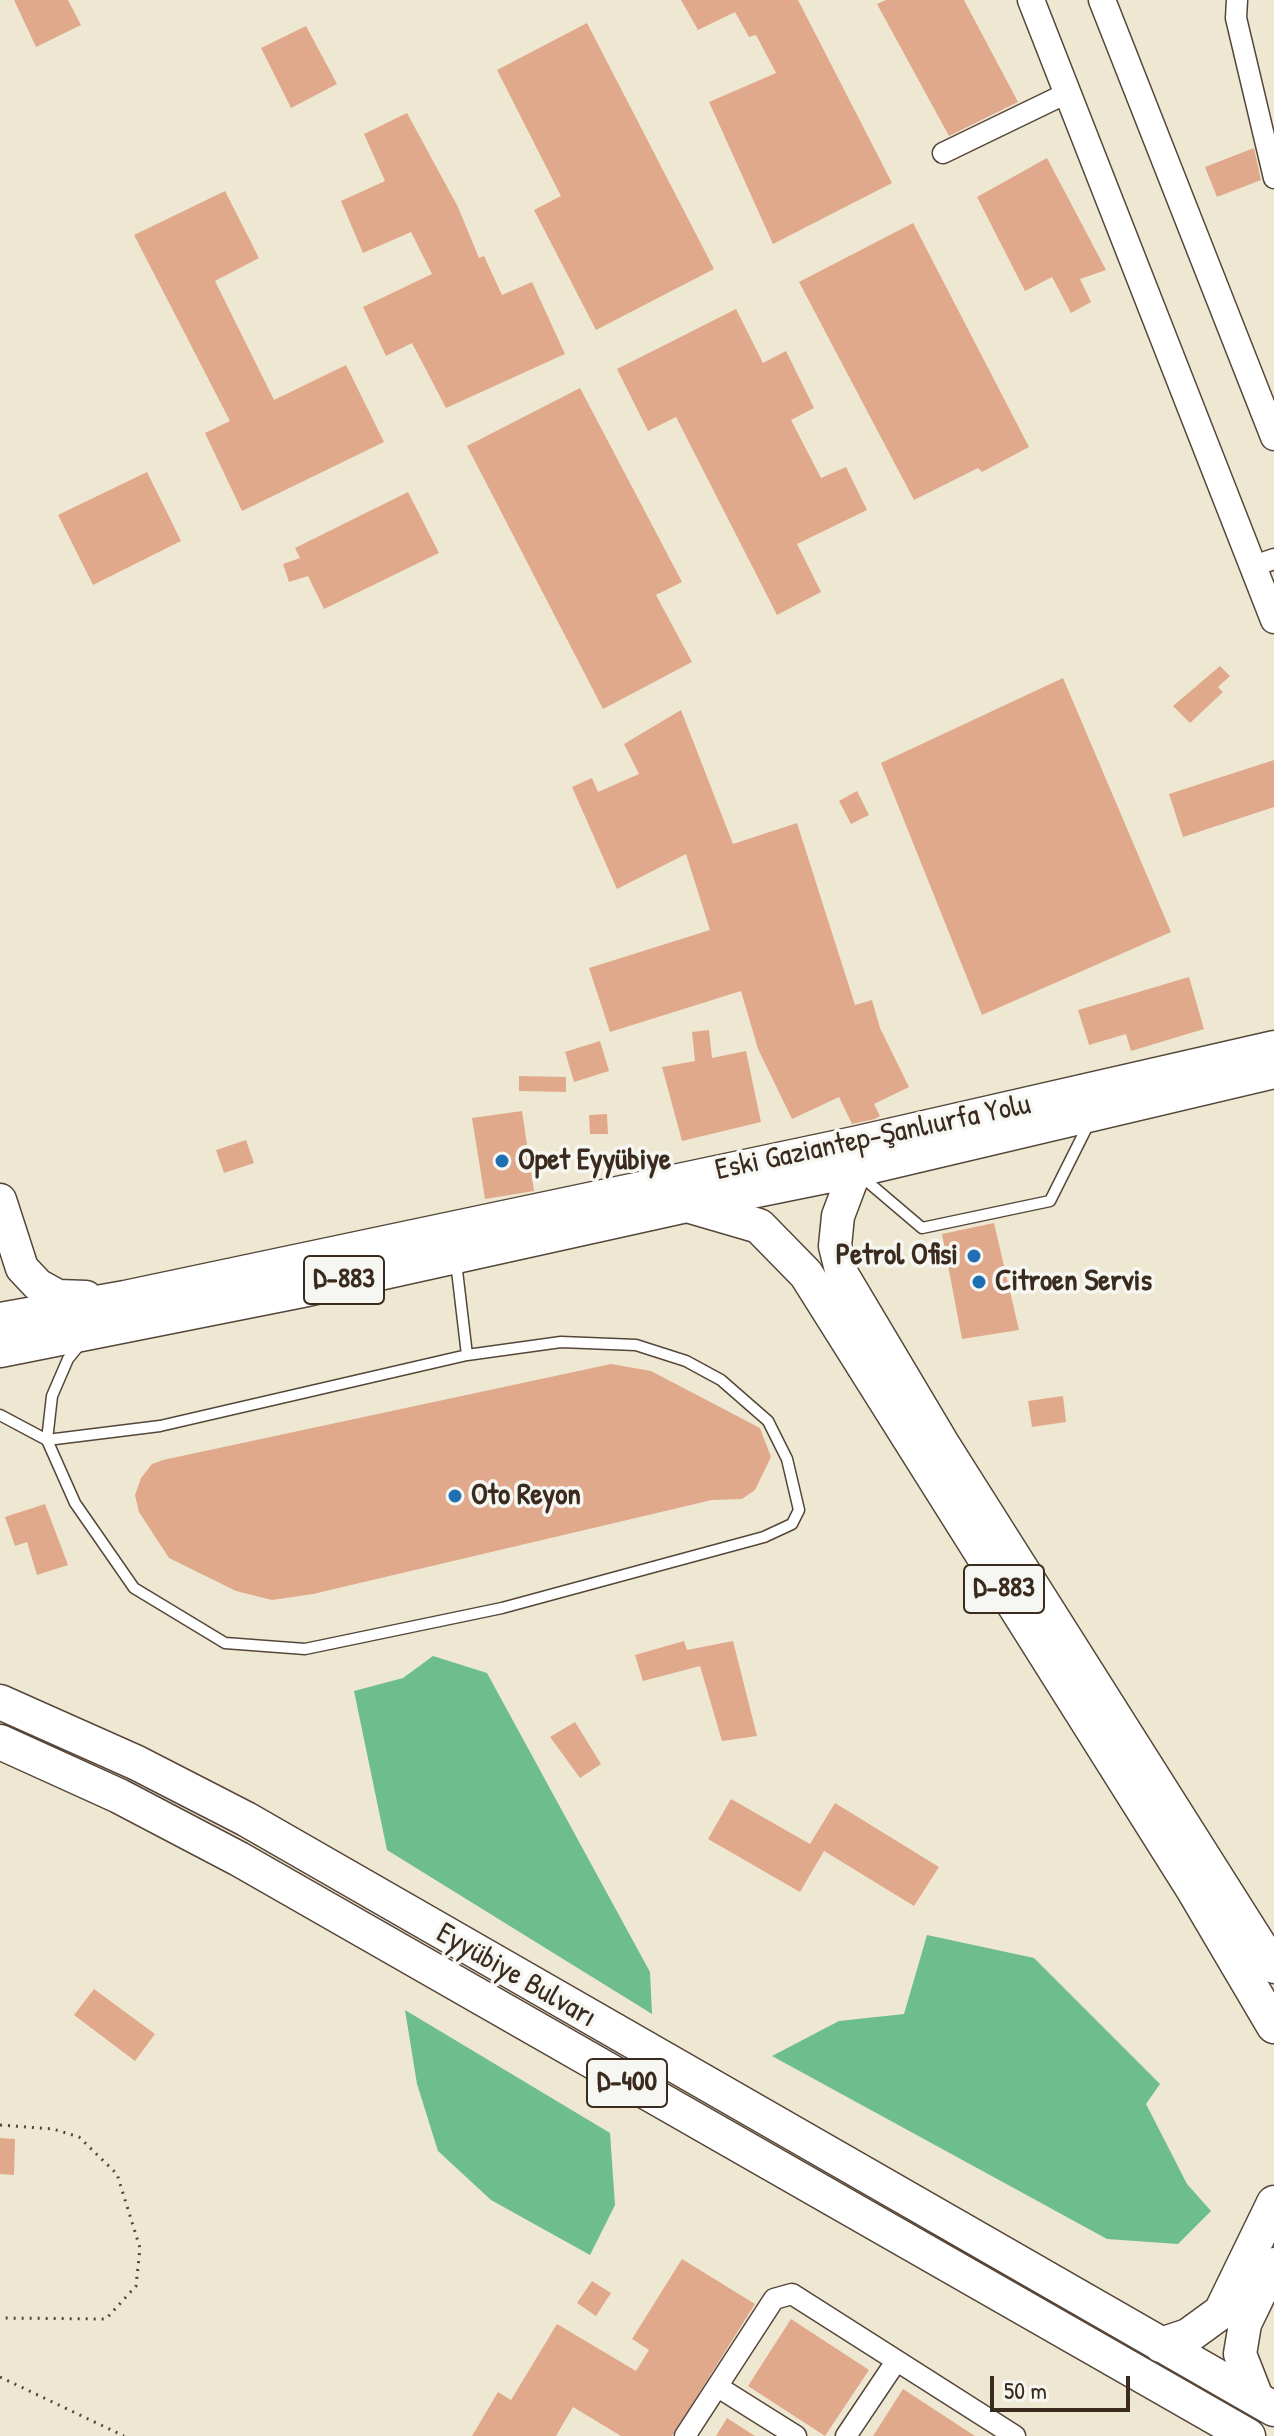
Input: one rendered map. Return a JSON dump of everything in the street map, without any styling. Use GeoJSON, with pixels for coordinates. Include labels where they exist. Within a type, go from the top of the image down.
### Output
{"type":"FeatureCollection","features":[{"type":"Feature","properties":{"kind":"highway","name":"D-883"},"geometry":{"type":"LineString","coordinates":[[0,1350],[89,1335],[687,1205],[759,1226],[806,1274],[1195,1892],[1274,2026]]}},
{"type":"Feature","properties":{"kind":"highway","name":"Eyyübiye Bulvarı"},"geometry":{"type":"LineString","coordinates":[[0,1702],[137,1763],[246,1819],[1266,2404]]}},
{"type":"Feature","properties":{"kind":"highway","name":"Eyyübiye Bulvarı"},"geometry":{"type":"LineString","coordinates":[[0,1742],[119,1796],[239,1859],[1248,2436]]}},
{"type":"Feature","properties":{"kind":"highway"},"geometry":{"type":"LineString","coordinates":[[1161,2345],[1188,2336],[1221,2312],[1274,2203]]}},
{"type":"Feature","properties":{"kind":"main road","name":"Eski Gaziantep-Şanlıurfa Yolu"},"geometry":{"type":"LineString","coordinates":[[0,1319],[125,1297],[854,1143],[1274,1047]]}},
{"type":"Feature","properties":{"kind":"main road","name":"Eski Gaziantep-Şanlıurfa Yolu"},"geometry":{"type":"LineString","coordinates":[[687,1205],[855,1171],[1274,1072]]}},
{"type":"Feature","properties":{"kind":"main road"},"geometry":{"type":"LineString","coordinates":[[855,1171],[838,1216],[835,1246],[842,1274],[942,1442],[1274,1967]]}},
{"type":"Feature","properties":{"kind":"main road"},"geometry":{"type":"LineString","coordinates":[[0,1200],[22,1268],[38,1285],[58,1296],[125,1297]]}},
{"type":"Feature","properties":{"kind":"main road"},"geometry":{"type":"LineString","coordinates":[[1266,2404],[1240,2354],[1245,2324],[1274,2264]]}},
{"type":"Feature","properties":{"kind":"street"},"geometry":{"type":"LineString","coordinates":[[1031,0],[1065,94],[1263,563],[1274,620]]}},
{"type":"Feature","properties":{"kind":"street"},"geometry":{"type":"LineString","coordinates":[[1102,0],[1274,437]]}},
{"type":"Feature","properties":{"kind":"street"},"geometry":{"type":"LineString","coordinates":[[1237,0],[1236,18],[1274,178]]}},
{"type":"Feature","properties":{"kind":"street"},"geometry":{"type":"LineString","coordinates":[[943,153],[1065,94]]}},
{"type":"Feature","properties":{"kind":"street"},"geometry":{"type":"LineString","coordinates":[[685,2436],[774,2299],[792,2294],[1003,2433]]}},
{"type":"Feature","properties":{"kind":"street"},"geometry":{"type":"LineString","coordinates":[[846,2436],[895,2363]]}},
{"type":"Feature","properties":{"kind":"street"},"geometry":{"type":"LineString","coordinates":[[718,2387],[796,2436]]}},
{"type":"Feature","properties":{"kind":"lane"},"geometry":{"type":"LineString","coordinates":[[855,1171],[922,1228],[1050,1201],[1093,1115]]}},
{"type":"Feature","properties":{"kind":"lane"},"geometry":{"type":"LineString","coordinates":[[456,1255],[467,1355]]}},
{"type":"Feature","properties":{"kind":"lane"},"geometry":{"type":"LineString","coordinates":[[0,1415],[47,1440],[160,1426],[467,1355],[561,1342],[636,1345],[686,1361],[721,1380],[768,1421],[787,1459],[799,1510],[792,1524],[764,1537],[502,1608],[305,1649],[225,1643],[134,1588],[75,1503],[47,1440],[52,1396],[68,1359],[89,1335]]}},
{"type":"Feature","properties":{"kind":"path"},"geometry":{"type":"LineString","coordinates":[[0,2125],[53,2129],[79,2137],[117,2174],[140,2248],[136,2286],[106,2319],[0,2318]]}},
{"type":"Feature","properties":{"kind":"path"},"geometry":{"type":"LineString","coordinates":[[0,2377],[124,2436]]}},
{"type":"Feature","properties":{"kind":"green space"},"geometry":{"type":"Polygon","coordinates":[[[433,1656],[487,1673],[650,1972],[652,2014],[387,1850],[354,1691],[403,1678],[433,1656]]]}},
{"type":"Feature","properties":{"kind":"green space"},"geometry":{"type":"Polygon","coordinates":[[[927,1935],[1034,1958],[1160,2084],[1146,2104],[1187,2184],[1211,2211],[1178,2244],[1107,2239],[772,2056],[839,2021],[904,2014],[927,1935]]]}},
{"type":"Feature","properties":{"kind":"green space"},"geometry":{"type":"Polygon","coordinates":[[[405,2010],[610,2133],[615,2205],[590,2255],[491,2200],[438,2151],[417,2084],[405,2010]]]}},
{"type":"Feature","properties":{"kind":"building"},"geometry":{"type":"Polygon","coordinates":[[[14,0],[68,0],[81,25],[36,47],[14,0]]]}},
{"type":"Feature","properties":{"kind":"building"},"geometry":{"type":"Polygon","coordinates":[[[681,0],[798,0],[892,183],[773,244],[709,102],[776,73],[756,35],[749,37],[735,12],[698,30],[681,0]]]}},
{"type":"Feature","properties":{"kind":"building"},"geometry":{"type":"Polygon","coordinates":[[[886,0],[964,0],[1018,102],[949,136],[877,4],[886,0]]]}},
{"type":"Feature","properties":{"kind":"building"},"geometry":{"type":"Polygon","coordinates":[[[587,23],[714,269],[596,330],[534,210],[561,196],[497,70],[587,23]]]}},
{"type":"Feature","properties":{"kind":"building"},"geometry":{"type":"Polygon","coordinates":[[[306,26],[337,84],[291,108],[261,48],[306,26]]]}},
{"type":"Feature","properties":{"kind":"building"},"geometry":{"type":"Polygon","coordinates":[[[407,113],[458,207],[479,258],[484,256],[502,295],[532,282],[565,354],[446,408],[412,343],[386,356],[363,307],[432,274],[411,232],[363,253],[341,201],[385,181],[364,134],[407,113]]]}},
{"type":"Feature","properties":{"kind":"building"},"geometry":{"type":"Polygon","coordinates":[[[1254,148],[1261,180],[1217,197],[1205,167],[1254,148]]]}},
{"type":"Feature","properties":{"kind":"building"},"geometry":{"type":"Polygon","coordinates":[[[1047,158],[1106,270],[1080,279],[1091,302],[1071,313],[1052,277],[1025,291],[977,197],[1047,158]]]}},
{"type":"Feature","properties":{"kind":"building"},"geometry":{"type":"Polygon","coordinates":[[[225,191],[259,258],[215,281],[274,400],[346,365],[384,442],[242,511],[205,433],[230,421],[134,235],[225,191]]]}},
{"type":"Feature","properties":{"kind":"building"},"geometry":{"type":"Polygon","coordinates":[[[913,223],[1029,447],[982,472],[978,468],[914,500],[799,282],[913,223]]]}},
{"type":"Feature","properties":{"kind":"building"},"geometry":{"type":"Polygon","coordinates":[[[736,309],[763,363],[786,351],[814,408],[791,420],[821,478],[846,467],[867,510],[797,544],[821,592],[777,615],[676,417],[648,431],[617,369],[736,309]]]}},
{"type":"Feature","properties":{"kind":"building"},"geometry":{"type":"Polygon","coordinates":[[[580,388],[682,582],[656,595],[692,662],[603,709],[467,446],[580,388]]]}},
{"type":"Feature","properties":{"kind":"building"},"geometry":{"type":"Polygon","coordinates":[[[147,472],[181,541],[93,585],[58,515],[147,472]]]}},
{"type":"Feature","properties":{"kind":"building"},"geometry":{"type":"Polygon","coordinates":[[[408,492],[439,553],[324,609],[308,576],[289,582],[283,564],[300,558],[295,548],[408,492]]]}},
{"type":"Feature","properties":{"kind":"building"},"geometry":{"type":"Polygon","coordinates":[[[1220,666],[1230,676],[1218,687],[1223,692],[1190,723],[1173,706],[1220,666]]]}},
{"type":"Feature","properties":{"kind":"building"},"geometry":{"type":"Polygon","coordinates":[[[1063,678],[1171,932],[982,1015],[881,763],[1063,678]]]}},
{"type":"Feature","properties":{"kind":"building"},"geometry":{"type":"Polygon","coordinates":[[[681,710],[733,844],[797,823],[855,1005],[872,1000],[880,1028],[909,1087],[874,1104],[880,1116],[875,1119],[852,1124],[839,1097],[792,1119],[758,1049],[741,991],[610,1032],[589,968],[710,930],[686,854],[617,889],[572,787],[592,778],[598,792],[639,774],[624,744],[681,710]]]}},
{"type":"Feature","properties":{"kind":"building"},"geometry":{"type":"Polygon","coordinates":[[[1274,760],[1274,807],[1183,837],[1169,794],[1274,760]]]}},
{"type":"Feature","properties":{"kind":"building"},"geometry":{"type":"Polygon","coordinates":[[[857,791],[869,815],[851,824],[839,801],[857,791]]]}},
{"type":"Feature","properties":{"kind":"building"},"geometry":{"type":"Polygon","coordinates":[[[1189,977],[1204,1029],[1131,1051],[1126,1034],[1089,1045],[1078,1010],[1189,977]]]}},
{"type":"Feature","properties":{"kind":"building"},"geometry":{"type":"Polygon","coordinates":[[[709,1030],[712,1058],[746,1051],[761,1122],[682,1141],[662,1067],[695,1061],[692,1032],[709,1030]]]}},
{"type":"Feature","properties":{"kind":"building"},"geometry":{"type":"Polygon","coordinates":[[[600,1041],[609,1071],[574,1082],[565,1052],[600,1041]]]}},
{"type":"Feature","properties":{"kind":"building"},"geometry":{"type":"Polygon","coordinates":[[[519,1076],[566,1077],[566,1092],[519,1091],[519,1076]]]}},
{"type":"Feature","properties":{"kind":"building"},"geometry":{"type":"Polygon","coordinates":[[[522,1111],[534,1191],[485,1199],[472,1118],[522,1111]]]}},
{"type":"Feature","properties":{"kind":"building"},"geometry":{"type":"Polygon","coordinates":[[[607,1114],[608,1134],[590,1134],[589,1115],[607,1114]]]}},
{"type":"Feature","properties":{"kind":"building"},"geometry":{"type":"Polygon","coordinates":[[[246,1140],[254,1163],[224,1173],[216,1150],[246,1140]]]}},
{"type":"Feature","properties":{"kind":"building","name":"Citroen Servis"},"geometry":{"type":"Polygon","coordinates":[[[994,1223],[1019,1330],[962,1339],[942,1234],[994,1223]]]}},
{"type":"Feature","properties":{"kind":"building"},"geometry":{"type":"Polygon","coordinates":[[[611,1364],[651,1371],[760,1428],[771,1457],[755,1490],[742,1499],[712,1500],[313,1594],[272,1600],[236,1591],[169,1558],[139,1512],[135,1495],[141,1478],[152,1464],[163,1460],[611,1364]]]}},
{"type":"Feature","properties":{"kind":"building"},"geometry":{"type":"Polygon","coordinates":[[[1063,1396],[1066,1422],[1032,1427],[1028,1401],[1063,1396]]]}},
{"type":"Feature","properties":{"kind":"building"},"geometry":{"type":"Polygon","coordinates":[[[45,1504],[68,1565],[37,1575],[27,1542],[15,1546],[5,1517],[45,1504]]]}},
{"type":"Feature","properties":{"kind":"building"},"geometry":{"type":"Polygon","coordinates":[[[684,1641],[687,1650],[733,1641],[757,1736],[722,1741],[700,1666],[643,1681],[635,1655],[684,1641]]]}},
{"type":"Feature","properties":{"kind":"building"},"geometry":{"type":"Polygon","coordinates":[[[575,1722],[601,1764],[580,1778],[550,1737],[575,1722]]]}},
{"type":"Feature","properties":{"kind":"building"},"geometry":{"type":"Polygon","coordinates":[[[731,1799],[810,1844],[835,1803],[939,1867],[914,1906],[824,1851],[800,1892],[708,1839],[731,1799]]]}},
{"type":"Feature","properties":{"kind":"building"},"geometry":{"type":"Polygon","coordinates":[[[94,1989],[155,2034],[135,2061],[74,2015],[94,1989]]]}},
{"type":"Feature","properties":{"kind":"building"},"geometry":{"type":"Polygon","coordinates":[[[0,2138],[15,2139],[14,2175],[0,2174],[0,2138]]]}},
{"type":"Feature","properties":{"kind":"building"},"geometry":{"type":"Polygon","coordinates":[[[682,2259],[755,2304],[672,2436],[621,2436],[573,2407],[556,2436],[472,2436],[498,2392],[511,2400],[557,2324],[636,2371],[649,2350],[632,2339],[682,2259]]]}},
{"type":"Feature","properties":{"kind":"building"},"geometry":{"type":"Polygon","coordinates":[[[592,2281],[611,2293],[596,2316],[577,2303],[592,2281]]]}},
{"type":"Feature","properties":{"kind":"building"},"geometry":{"type":"Polygon","coordinates":[[[791,2319],[869,2370],[825,2436],[748,2386],[791,2319]]]}},
{"type":"Feature","properties":{"kind":"building"},"geometry":{"type":"Polygon","coordinates":[[[903,2389],[975,2436],[873,2436],[903,2389]]]}},
{"type":"Feature","properties":{"kind":"building"},"geometry":{"type":"Polygon","coordinates":[[[727,2418],[755,2436],[716,2436],[727,2418]]]}},
{"type":"Feature","properties":{"kind":"place","name":"Opet Eyyübiye"},"geometry":{"type":"Point","coordinates":[502,1161]}},
{"type":"Feature","properties":{"kind":"place","name":"Petrol Ofisi"},"geometry":{"type":"Point","coordinates":[974,1256]}},
{"type":"Feature","properties":{"kind":"place","name":"Citroen Servis"},"geometry":{"type":"Point","coordinates":[979,1282]}},
{"type":"Feature","properties":{"kind":"place","name":"Oto Reyon"},"geometry":{"type":"Point","coordinates":[455,1496]}}]}
